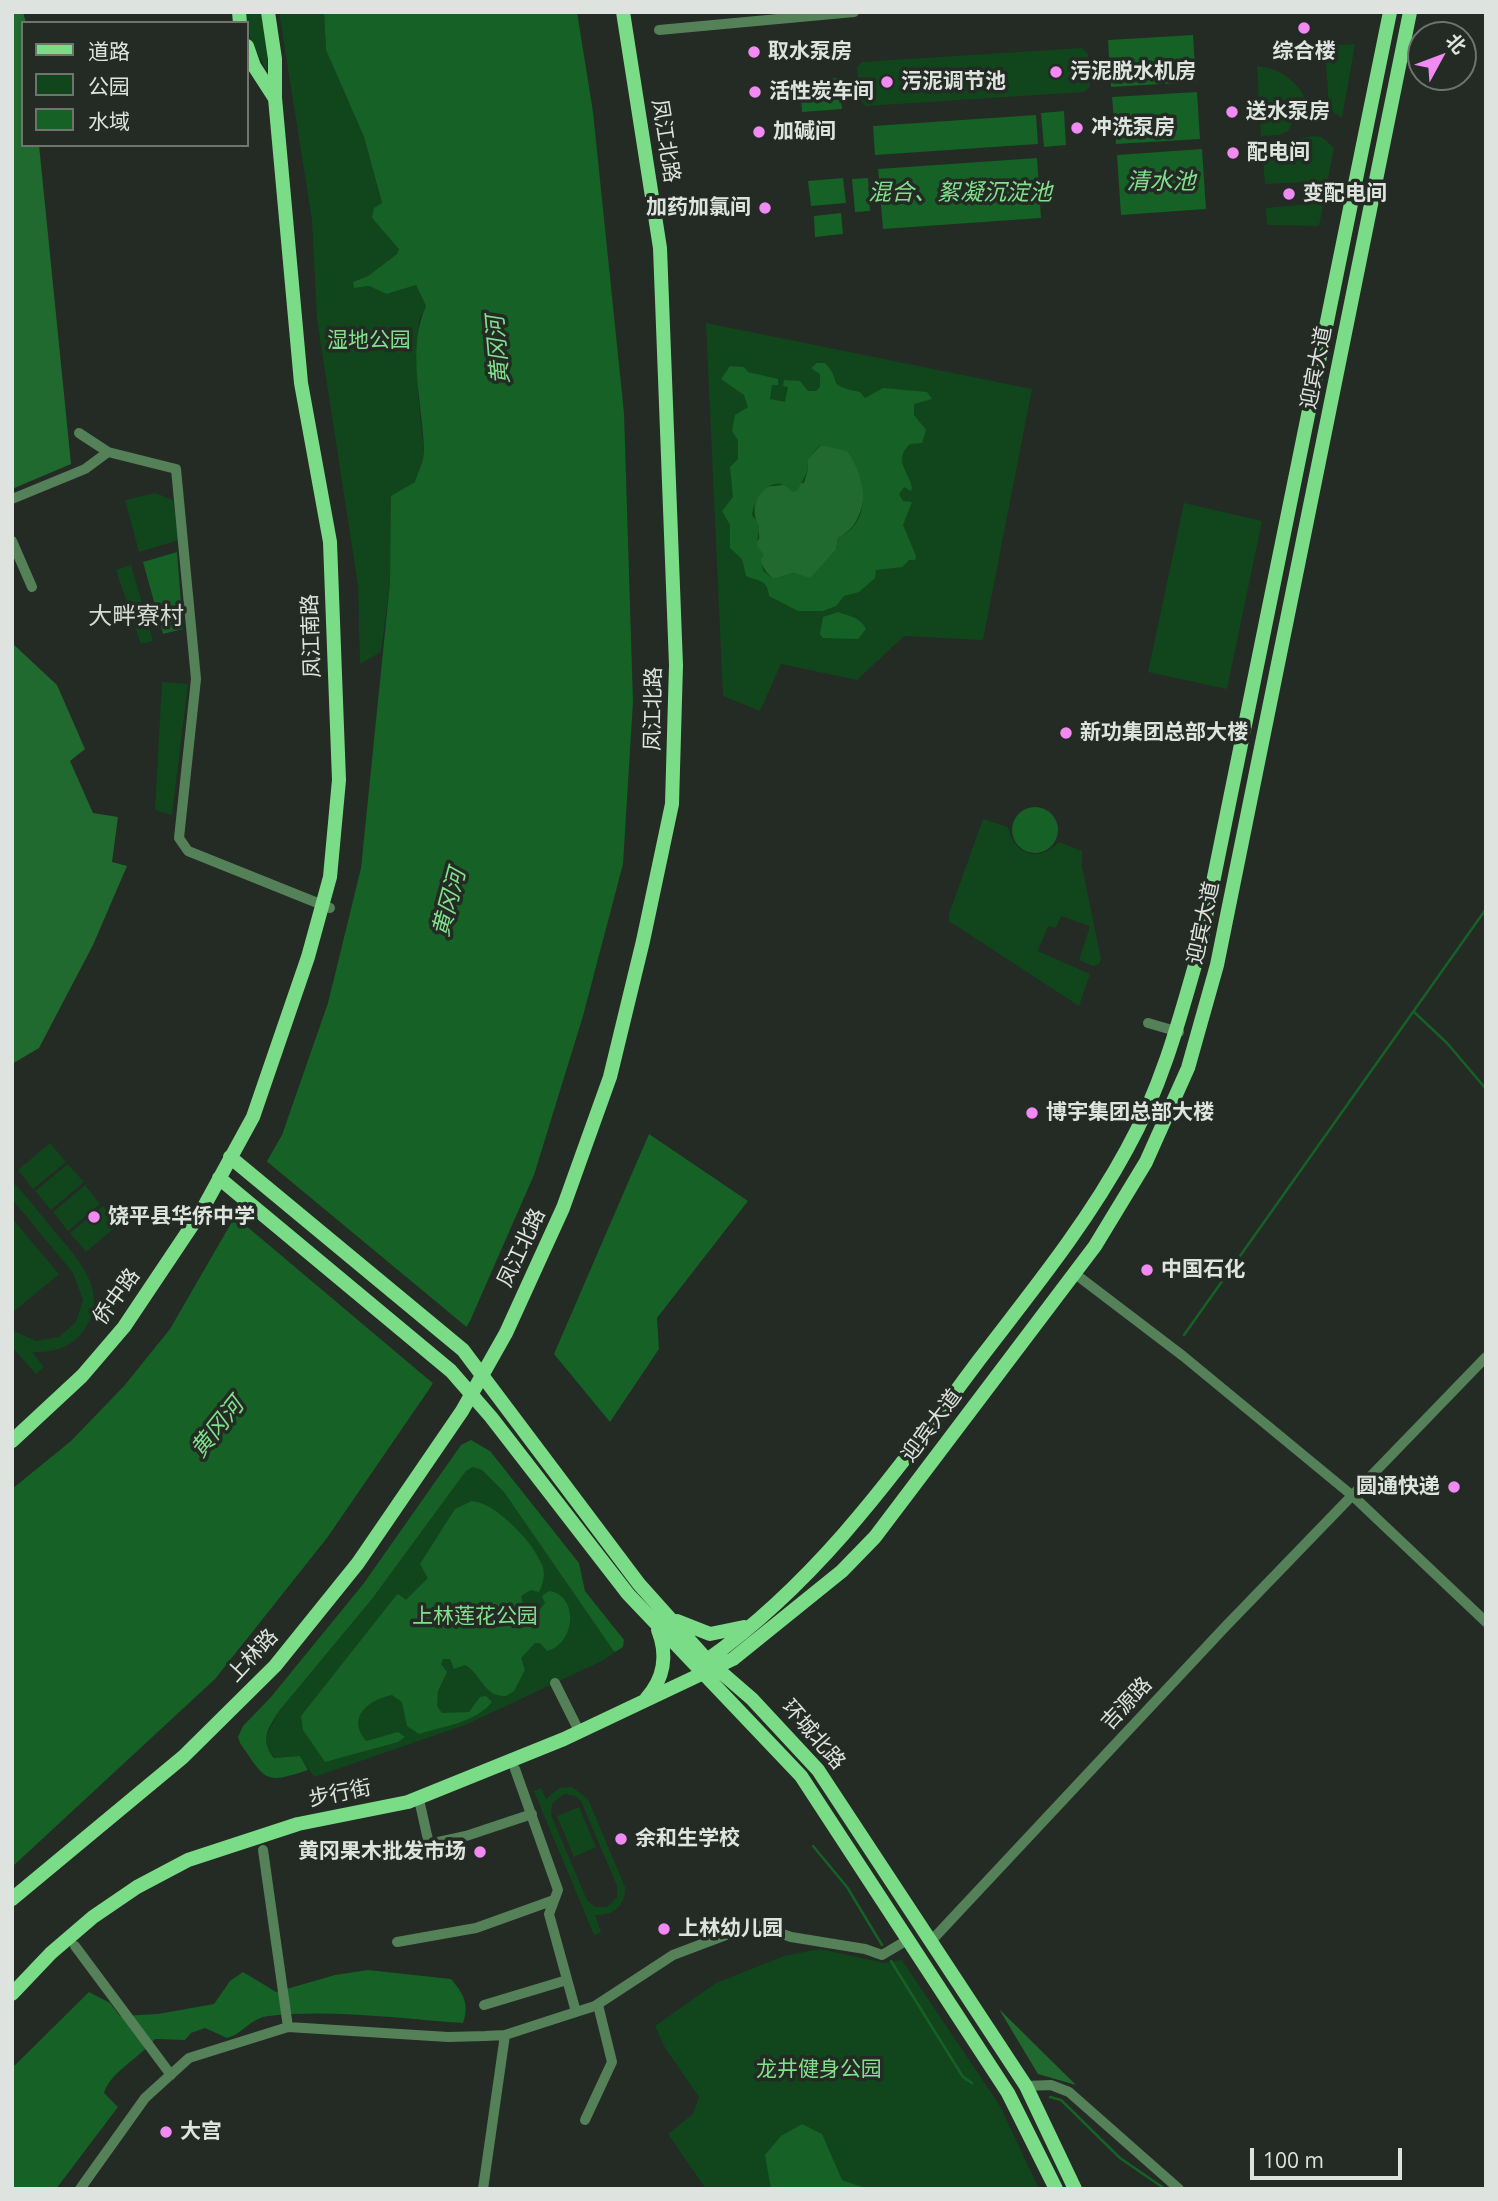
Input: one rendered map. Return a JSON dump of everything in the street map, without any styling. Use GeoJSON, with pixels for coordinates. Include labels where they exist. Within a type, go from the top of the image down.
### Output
{"type":"FeatureCollection","features":[{"type":"Feature","properties":{"kind":"main road","name":"凤江南路"},"geometry":{"type":"LineString","coordinates":[[230,1157],[253,1116],[308,957],[330,877],[339,780],[330,542],[301,383],[275,98],[275,59],[268,12]]}},
{"type":"Feature","properties":{"kind":"main road","name":"凤江北路"},"geometry":{"type":"LineString","coordinates":[[472,1394],[506,1333],[563,1208],[610,1077],[672,804],[676,665],[660,248],[623,12]]}},
{"type":"Feature","properties":{"kind":"main road","name":"迎宾大道"},"geometry":{"type":"LineString","coordinates":[[707,1660],[793,1590],[857,1522],[1077,1232],[1128,1147],[1170,1053],[1196,960],[1390,12]]}},
{"type":"Feature","properties":{"kind":"main road","name":"迎宾大道"},"geometry":{"type":"LineString","coordinates":[[702,1675],[733,1659],[806,1602],[858,1554],[1074,1273],[1146,1162],[1188,1068],[1217,965],[1410,12]]}},
{"type":"Feature","properties":{"kind":"main road","name":"凤江南路"},"geometry":{"type":"LineString","coordinates":[[248,49],[254,66],[275,98]]}},
{"type":"Feature","properties":{"kind":"main road"},"geometry":{"type":"LineString","coordinates":[[1296,474],[1316,479]]}},
{"type":"Feature","properties":{"kind":"main road"},"geometry":{"type":"LineString","coordinates":[[1196,960],[1217,965]]}},
{"type":"Feature","properties":{"kind":"main road"},"geometry":{"type":"LineString","coordinates":[[1154,1089],[1174,1099]]}},
{"type":"Feature","properties":{"kind":"main road","name":"环城北路"},"geometry":{"type":"LineString","coordinates":[[230,1157],[463,1350],[639,1584],[659,1618],[752,1699],[818,1770],[1027,2086],[1075,2189]]}},
{"type":"Feature","properties":{"kind":"main road","name":"侨中路"},"geometry":{"type":"LineString","coordinates":[[12,1441],[82,1376],[124,1327],[201,1212],[230,1157]]}},
{"type":"Feature","properties":{"kind":"main road","name":"环城北路"},"geometry":{"type":"LineString","coordinates":[[219,1178],[451,1371],[659,1618],[702,1675],[801,1776],[1008,2093],[1056,2189]]}},
{"type":"Feature","properties":{"kind":"main road"},"geometry":{"type":"LineString","coordinates":[[1102,1191],[1121,1203]]}},
{"type":"Feature","properties":{"kind":"main road"},"geometry":{"type":"LineString","coordinates":[[1028,1296],[1046,1310]]}},
{"type":"Feature","properties":{"kind":"main road","name":"上林路"},"geometry":{"type":"LineString","coordinates":[[12,1899],[183,1757],[275,1666],[358,1563],[472,1394]]}},
{"type":"Feature","properties":{"kind":"main road"},"geometry":{"type":"LineString","coordinates":[[644,1702],[656,1685],[663,1664],[659,1618],[710,1634],[735,1630],[759,1619]]}},
{"type":"Feature","properties":{"kind":"main road","name":"步行街"},"geometry":{"type":"LineString","coordinates":[[12,1994],[51,1953],[93,1917],[137,1887],[188,1860],[298,1824],[408,1802],[564,1739],[702,1675]]}},
{"type":"Feature","properties":{"kind":"main road"},"geometry":{"type":"LineString","coordinates":[[909,1939],[928,1934]]}},
{"type":"Feature","properties":{"kind":"street"},"geometry":{"type":"LineString","coordinates":[[659,30],[854,12]]}},
{"type":"Feature","properties":{"kind":"street"},"geometry":{"type":"LineString","coordinates":[[79,433],[108,452],[176,470],[196,679],[179,838],[188,851],[330,908]]}},
{"type":"Feature","properties":{"kind":"street"},"geometry":{"type":"LineString","coordinates":[[12,499],[85,469],[108,452]]}},
{"type":"Feature","properties":{"kind":"street"},"geometry":{"type":"LineString","coordinates":[[12,541],[32,587]]}},
{"type":"Feature","properties":{"kind":"street"},"geometry":{"type":"LineString","coordinates":[[1149,1023],[1179,1032]]}},
{"type":"Feature","properties":{"kind":"street"},"geometry":{"type":"LineString","coordinates":[[1074,1273],[1183,1356],[1354,1497],[1486,1622]]}},
{"type":"Feature","properties":{"kind":"street","name":"吉源路"},"geometry":{"type":"LineString","coordinates":[[928,1934],[1354,1497],[1486,1357]]}},
{"type":"Feature","properties":{"kind":"street"},"geometry":{"type":"LineString","coordinates":[[555,1684],[579,1729]]}},
{"type":"Feature","properties":{"kind":"street"},"geometry":{"type":"LineString","coordinates":[[515,1769],[558,1890],[549,1914],[576,2012]]}},
{"type":"Feature","properties":{"kind":"street"},"geometry":{"type":"LineString","coordinates":[[420,1804],[429,1844],[466,1836],[532,1814]]}},
{"type":"Feature","properties":{"kind":"street"},"geometry":{"type":"LineString","coordinates":[[263,1850],[287,2022]]}},
{"type":"Feature","properties":{"kind":"street"},"geometry":{"type":"LineString","coordinates":[[397,1941],[476,1928],[554,1900]]}},
{"type":"Feature","properties":{"kind":"street"},"geometry":{"type":"LineString","coordinates":[[80,2189],[145,2098],[189,2058],[287,2022],[448,2037],[505,2035],[598,2005],[673,1955],[720,1934],[755,1924],[791,1937],[865,1949],[882,1955],[909,1939]]}},
{"type":"Feature","properties":{"kind":"street"},"geometry":{"type":"LineString","coordinates":[[75,1946],[171,2074]]}},
{"type":"Feature","properties":{"kind":"street"},"geometry":{"type":"LineString","coordinates":[[484,2005],[567,1980]]}},
{"type":"Feature","properties":{"kind":"street"},"geometry":{"type":"LineString","coordinates":[[585,2120],[612,2062],[598,2005]]}},
{"type":"Feature","properties":{"kind":"street"},"geometry":{"type":"LineString","coordinates":[[483,2189],[505,2035]]}},
{"type":"Feature","properties":{"kind":"street"},"geometry":{"type":"LineString","coordinates":[[1027,2086],[1051,2085],[1069,2092],[1179,2189]]}},
{"type":"Feature","properties":{"kind":"green space"},"geometry":{"type":"Polygon","coordinates":[[[245,12],[261,12],[267,47],[267,71],[251,41],[245,12]]]}},
{"type":"Feature","properties":{"kind":"green space","name":"湿地公园"},"geometry":{"type":"Polygon","coordinates":[[[279,12],[324,12],[326,50],[364,137],[382,204],[372,218],[400,249],[368,276],[353,282],[354,288],[369,286],[388,294],[416,285],[426,306],[419,320],[418,393],[424,454],[390,583],[381,652],[360,664],[358,585],[317,319],[312,220],[279,12]]]}},
{"type":"Feature","properties":{"kind":"green space"},"geometry":{"type":"Polygon","coordinates":[[[1355,44],[1342,118],[1329,109],[1325,46],[1355,44]]]}},
{"type":"Feature","properties":{"kind":"green space"},"geometry":{"type":"Polygon","coordinates":[[[1082,48],[1088,54],[1090,87],[1084,92],[866,106],[860,100],[857,67],[862,62],[1082,48]]]}},
{"type":"Feature","properties":{"kind":"green space"},"geometry":{"type":"Polygon","coordinates":[[[1257,66],[1272,69],[1292,80],[1305,99],[1288,131],[1279,135],[1261,136],[1257,66]]]}},
{"type":"Feature","properties":{"kind":"green space"},"geometry":{"type":"Polygon","coordinates":[[[1322,137],[1334,148],[1319,226],[1267,225],[1266,208],[1308,204],[1306,182],[1265,184],[1262,145],[1322,137]]]}},
{"type":"Feature","properties":{"kind":"green space"},"geometry":{"type":"Polygon","coordinates":[[[706,323],[1032,389],[983,640],[904,636],[857,680],[781,664],[760,711],[723,696],[706,323]]]}},
{"type":"Feature","properties":{"kind":"green space"},"geometry":{"type":"Polygon","coordinates":[[[155,493],[173,500],[179,540],[139,552],[125,500],[155,493]]]}},
{"type":"Feature","properties":{"kind":"green space"},"geometry":{"type":"Polygon","coordinates":[[[1184,503],[1262,521],[1227,689],[1148,672],[1184,503]]]}},
{"type":"Feature","properties":{"kind":"green space"},"geometry":{"type":"Polygon","coordinates":[[[131,565],[153,641],[141,644],[116,570],[131,565]]]}},
{"type":"Feature","properties":{"kind":"green space"},"geometry":{"type":"Polygon","coordinates":[[[162,682],[188,684],[172,815],[155,810],[162,682]]]}},
{"type":"Feature","properties":{"kind":"green space"},"geometry":{"type":"Polygon","coordinates":[[[983,819],[1008,827],[1016,844],[1028,853],[1043,852],[1059,842],[1082,851],[1082,866],[1101,959],[1099,964],[1093,966],[1079,960],[1090,926],[1061,916],[1056,928],[1048,926],[1038,951],[1090,974],[1079,1006],[949,921],[949,914],[983,819]]]}},
{"type":"Feature","properties":{"kind":"green space"},"geometry":{"type":"Polygon","coordinates":[[[50,1143],[66,1162],[33,1189],[18,1170],[50,1143]]]}},
{"type":"Feature","properties":{"kind":"green space"},"geometry":{"type":"Polygon","coordinates":[[[68,1164],[84,1182],[51,1210],[35,1191],[68,1164]]]}},
{"type":"Feature","properties":{"kind":"green space"},"geometry":{"type":"Polygon","coordinates":[[[12,1182],[79,1262],[92,1288],[94,1302],[92,1316],[74,1341],[47,1352],[32,1352],[44,1367],[36,1374],[12,1347],[12,1330],[36,1341],[59,1337],[76,1322],[83,1300],[73,1273],[12,1199],[12,1182]]]}},
{"type":"Feature","properties":{"kind":"green space"},"geometry":{"type":"Polygon","coordinates":[[[85,1185],[100,1204],[68,1231],[53,1212],[85,1185]]]}},
{"type":"Feature","properties":{"kind":"green space"},"geometry":{"type":"Polygon","coordinates":[[[103,1206],[118,1225],[86,1252],[70,1233],[103,1206]]]}},
{"type":"Feature","properties":{"kind":"green space"},"geometry":{"type":"Polygon","coordinates":[[[12,1218],[59,1274],[12,1313],[12,1218]]]}},
{"type":"Feature","properties":{"kind":"green space","name":"上林莲花公园"},"geometry":{"type":"Polygon","coordinates":[[[473,1467],[482,1470],[504,1492],[615,1652],[602,1661],[465,1725],[314,1777],[300,1756],[275,1758],[267,1749],[264,1740],[279,1711],[372,1599],[466,1471],[473,1467]]]}},
{"type":"Feature","properties":{"kind":"green space"},"geometry":{"type":"Polygon","coordinates":[[[572,1787],[588,1799],[625,1887],[623,1900],[617,1909],[607,1914],[595,1915],[601,1932],[594,1935],[534,1791],[541,1788],[546,1799],[559,1788],[572,1787]],[[564,1794],[552,1804],[551,1815],[587,1900],[595,1907],[607,1907],[617,1897],[617,1886],[581,1801],[575,1796],[564,1794]]]}},
{"type":"Feature","properties":{"kind":"green space"},"geometry":{"type":"Polygon","coordinates":[[[579,1807],[596,1847],[574,1857],[557,1816],[579,1807]]]}},
{"type":"Feature","properties":{"kind":"green space","name":"龙井健身公园"},"geometry":{"type":"Polygon","coordinates":[[[820,1949],[884,1963],[902,1960],[1000,2106],[1039,2189],[706,2189],[668,2134],[693,2114],[699,2097],[665,2048],[655,2026],[716,1983],[784,1956],[820,1949]]]}},
{"type":"Feature","properties":{"kind":"shaded area"},"geometry":{"type":"Polygon","coordinates":[[[12,12],[23,12],[25,21],[21,21],[21,147],[39,147],[71,464],[12,489],[12,12]]]}},
{"type":"Feature","properties":{"kind":"shaded area"},"geometry":{"type":"Polygon","coordinates":[[[821,445],[847,450],[860,469],[864,488],[858,518],[846,533],[838,538],[836,550],[810,579],[794,573],[774,579],[764,569],[758,555],[759,534],[755,515],[757,500],[764,487],[804,483],[808,470],[807,460],[821,445]]]}},
{"type":"Feature","properties":{"kind":"shaded area"},"geometry":{"type":"Polygon","coordinates":[[[12,643],[57,685],[85,749],[70,761],[93,813],[118,817],[112,862],[127,866],[93,945],[39,1048],[12,1064],[12,643]]]}},
{"type":"Feature","properties":{"kind":"shaded area"},"geometry":{"type":"Polygon","coordinates":[[[999,2009],[1076,2085],[1038,2074],[999,2009]]]}},
{"type":"Feature","properties":{"kind":"water","name":"黄冈河"},"geometry":{"type":"Polygon","coordinates":[[[324,12],[577,12],[593,112],[624,413],[633,702],[623,864],[583,1016],[534,1175],[470,1321],[430,1388],[327,1538],[215,1679],[12,1867],[12,1489],[71,1441],[124,1386],[170,1329],[282,1135],[328,1003],[361,868],[390,583],[391,496],[415,482],[424,455],[416,359],[420,323],[426,306],[416,285],[387,294],[369,286],[354,288],[353,282],[368,276],[397,254],[399,249],[372,218],[374,208],[382,203],[364,137],[326,50],[324,12]]]}},
{"type":"Feature","properties":{"kind":"water"},"geometry":{"type":"Polygon","coordinates":[[[1193,35],[1196,82],[1111,87],[1108,40],[1193,35]]]}},
{"type":"Feature","properties":{"kind":"water"},"geometry":{"type":"Polygon","coordinates":[[[839,78],[842,109],[802,112],[800,81],[839,78]]]}},
{"type":"Feature","properties":{"kind":"water","name":"清水池"},"geometry":{"type":"Polygon","coordinates":[[[1197,92],[1200,139],[1116,144],[1112,97],[1197,92]]]}},
{"type":"Feature","properties":{"kind":"water"},"geometry":{"type":"Polygon","coordinates":[[[1064,111],[1066,145],[1044,147],[1041,113],[1064,111]]]}},
{"type":"Feature","properties":{"kind":"water"},"geometry":{"type":"Polygon","coordinates":[[[1036,115],[1038,144],[875,155],[873,126],[1036,115]]]}},
{"type":"Feature","properties":{"kind":"water","name":"清水池"},"geometry":{"type":"Polygon","coordinates":[[[1202,149],[1206,209],[1121,215],[1117,155],[1202,149]]]}},
{"type":"Feature","properties":{"kind":"water","name":"混合、絮凝沉淀池"},"geometry":{"type":"Polygon","coordinates":[[[1037,158],[1041,218],[883,229],[878,169],[1037,158]]]}},
{"type":"Feature","properties":{"kind":"water"},"geometry":{"type":"Polygon","coordinates":[[[843,178],[846,203],[811,206],[808,181],[843,178]]]}},
{"type":"Feature","properties":{"kind":"water"},"geometry":{"type":"Polygon","coordinates":[[[868,178],[870,211],[855,212],[852,179],[868,178]]]}},
{"type":"Feature","properties":{"kind":"water"},"geometry":{"type":"Polygon","coordinates":[[[841,213],[843,234],[815,237],[814,216],[841,213]]]}},
{"type":"Feature","properties":{"kind":"water"},"geometry":{"type":"Polygon","coordinates":[[[817,363],[825,363],[838,385],[860,392],[865,398],[883,388],[927,392],[932,399],[914,404],[914,415],[926,430],[922,443],[910,444],[902,456],[912,488],[911,491],[904,487],[899,494],[903,501],[912,502],[903,525],[916,556],[915,560],[909,560],[902,567],[876,570],[875,578],[859,592],[844,596],[836,606],[823,611],[798,611],[769,596],[767,587],[762,582],[746,576],[742,559],[730,548],[730,525],[722,511],[733,497],[730,467],[738,459],[738,440],[732,431],[735,415],[748,407],[744,395],[721,379],[730,366],[744,367],[748,372],[778,379],[778,385],[772,385],[770,399],[785,402],[788,387],[783,386],[784,380],[800,381],[808,391],[816,391],[820,387],[820,374],[811,368],[817,363]],[[820,445],[807,460],[808,470],[797,491],[792,492],[779,484],[772,485],[761,493],[757,500],[752,515],[759,525],[757,546],[764,555],[761,559],[763,571],[774,579],[794,573],[810,578],[836,550],[838,538],[850,531],[857,521],[862,510],[862,486],[859,473],[847,451],[820,445]]]}},
{"type":"Feature","properties":{"kind":"water"},"geometry":{"type":"Polygon","coordinates":[[[177,552],[183,629],[163,634],[143,562],[177,552]]]}},
{"type":"Feature","properties":{"kind":"water"},"geometry":{"type":"Polygon","coordinates":[[[838,612],[864,625],[866,629],[858,639],[823,638],[820,634],[823,617],[838,612]]]}},
{"type":"Feature","properties":{"kind":"water"},"geometry":{"type":"Polygon","coordinates":[[[1035,807],[1051,814],[1058,830],[1051,846],[1035,853],[1019,846],[1012,830],[1019,814],[1035,807]]]}},
{"type":"Feature","properties":{"kind":"water"},"geometry":{"type":"Polygon","coordinates":[[[649,1134],[748,1201],[657,1318],[659,1349],[610,1422],[554,1354],[649,1134]]]}},
{"type":"Feature","properties":{"kind":"water"},"geometry":{"type":"Polygon","coordinates":[[[471,1440],[490,1451],[579,1563],[585,1591],[624,1640],[623,1647],[615,1652],[613,1650],[504,1492],[482,1470],[473,1467],[466,1471],[372,1599],[271,1723],[266,1740],[269,1752],[274,1758],[300,1756],[308,1770],[282,1777],[267,1776],[255,1765],[240,1743],[238,1737],[243,1726],[271,1697],[364,1583],[461,1445],[471,1440]]]}},
{"type":"Feature","properties":{"kind":"water","name":"上林莲花公园"},"geometry":{"type":"Polygon","coordinates":[[[472,1501],[492,1508],[513,1525],[538,1556],[544,1579],[539,1592],[531,1590],[521,1596],[525,1612],[537,1613],[545,1603],[542,1596],[549,1591],[559,1594],[566,1601],[570,1620],[563,1640],[547,1651],[540,1643],[535,1643],[521,1658],[525,1670],[514,1691],[506,1696],[492,1693],[465,1665],[454,1669],[450,1659],[443,1659],[441,1664],[447,1672],[438,1691],[437,1706],[442,1713],[469,1712],[480,1697],[486,1696],[492,1702],[485,1709],[468,1719],[419,1734],[407,1726],[402,1702],[392,1695],[383,1697],[362,1711],[358,1724],[360,1732],[366,1741],[398,1732],[405,1737],[398,1742],[325,1762],[303,1730],[301,1716],[395,1597],[398,1594],[406,1600],[428,1578],[420,1564],[455,1509],[472,1501]]]}},
{"type":"Feature","properties":{"kind":"water"},"geometry":{"type":"Polygon","coordinates":[[[368,1970],[451,1979],[464,1999],[466,2010],[463,2023],[341,2014],[293,2014],[262,2017],[227,2038],[205,2028],[191,2033],[185,2040],[155,2039],[107,2085],[104,2093],[118,2107],[56,2189],[12,2189],[12,2068],[89,1992],[110,2003],[120,2016],[158,2014],[214,2004],[230,1981],[243,1972],[276,1992],[335,1975],[368,1970]]]}},
{"type":"Feature","properties":{"kind":"water"},"geometry":{"type":"Polygon","coordinates":[[[802,2124],[822,2134],[842,2180],[868,2189],[771,2189],[765,2155],[781,2136],[802,2124]]]}},
{"type":"Feature","properties":{"kind":"pier"},"geometry":{"type":"Polygon","coordinates":[[[264,1159],[469,1329],[435,1385],[232,1214],[264,1159]]]}},
{"type":"Feature","properties":{"kind":"waterway"},"geometry":{"type":"LineString","coordinates":[[1184,1335],[1486,909]]}},
{"type":"Feature","properties":{"kind":"waterway"},"geometry":{"type":"LineString","coordinates":[[1414,1012],[1447,1043],[1486,1089]]}},
{"type":"Feature","properties":{"kind":"waterway"},"geometry":{"type":"LineString","coordinates":[[813,1846],[847,1887],[882,1945]]}},
{"type":"Feature","properties":{"kind":"waterway"},"geometry":{"type":"LineString","coordinates":[[891,1961],[963,2077],[972,2083]]}},
{"type":"Feature","properties":{"kind":"waterway"},"geometry":{"type":"LineString","coordinates":[[1050,2097],[1061,2100],[1120,2158],[1165,2189]]}},
{"type":"Feature","properties":{"kind":"place","name":"综合楼"},"geometry":{"type":"Point","coordinates":[1304,28]}},
{"type":"Feature","properties":{"kind":"place","name":"取水泵房"},"geometry":{"type":"Point","coordinates":[754,52]}},
{"type":"Feature","properties":{"kind":"place","name":"污泥脱水机房"},"geometry":{"type":"Point","coordinates":[1056,72]}},
{"type":"Feature","properties":{"kind":"place","name":"污泥调节池"},"geometry":{"type":"Point","coordinates":[887,82]}},
{"type":"Feature","properties":{"kind":"place","name":"活性炭车间"},"geometry":{"type":"Point","coordinates":[755,92]}},
{"type":"Feature","properties":{"kind":"place","name":"送水泵房"},"geometry":{"type":"Point","coordinates":[1232,112]}},
{"type":"Feature","properties":{"kind":"place","name":"冲洗泵房"},"geometry":{"type":"Point","coordinates":[1077,128]}},
{"type":"Feature","properties":{"kind":"place","name":"加碱间"},"geometry":{"type":"Point","coordinates":[759,132]}},
{"type":"Feature","properties":{"kind":"place","name":"配电间"},"geometry":{"type":"Point","coordinates":[1233,153]}},
{"type":"Feature","properties":{"kind":"place","name":"变配电间"},"geometry":{"type":"Point","coordinates":[1289,194]}},
{"type":"Feature","properties":{"kind":"place","name":"加药加氯间"},"geometry":{"type":"Point","coordinates":[765,208]}},
{"type":"Feature","properties":{"kind":"place","name":"新功集团总部大楼"},"geometry":{"type":"Point","coordinates":[1066,733]}},
{"type":"Feature","properties":{"kind":"place","name":"博宇集团总部大楼"},"geometry":{"type":"Point","coordinates":[1032,1113]}},
{"type":"Feature","properties":{"kind":"place","name":"饶平县华侨中学"},"geometry":{"type":"Point","coordinates":[94,1217]}},
{"type":"Feature","properties":{"kind":"place","name":"中国石化"},"geometry":{"type":"Point","coordinates":[1147,1270]}},
{"type":"Feature","properties":{"kind":"place","name":"圆通快递"},"geometry":{"type":"Point","coordinates":[1454,1487]}},
{"type":"Feature","properties":{"kind":"place","name":"余和生学校"},"geometry":{"type":"Point","coordinates":[621,1839]}},
{"type":"Feature","properties":{"kind":"place","name":"黄冈果木批发市场"},"geometry":{"type":"Point","coordinates":[480,1852]}},
{"type":"Feature","properties":{"kind":"place","name":"上林幼儿园"},"geometry":{"type":"Point","coordinates":[664,1929]}},
{"type":"Feature","properties":{"kind":"place","name":"大宫"},"geometry":{"type":"Point","coordinates":[166,2132]}},
{"type":"Feature","properties":{"kind":"district","name":"大畔寮村"},"geometry":{"type":"Point","coordinates":[136,617]}}]}
